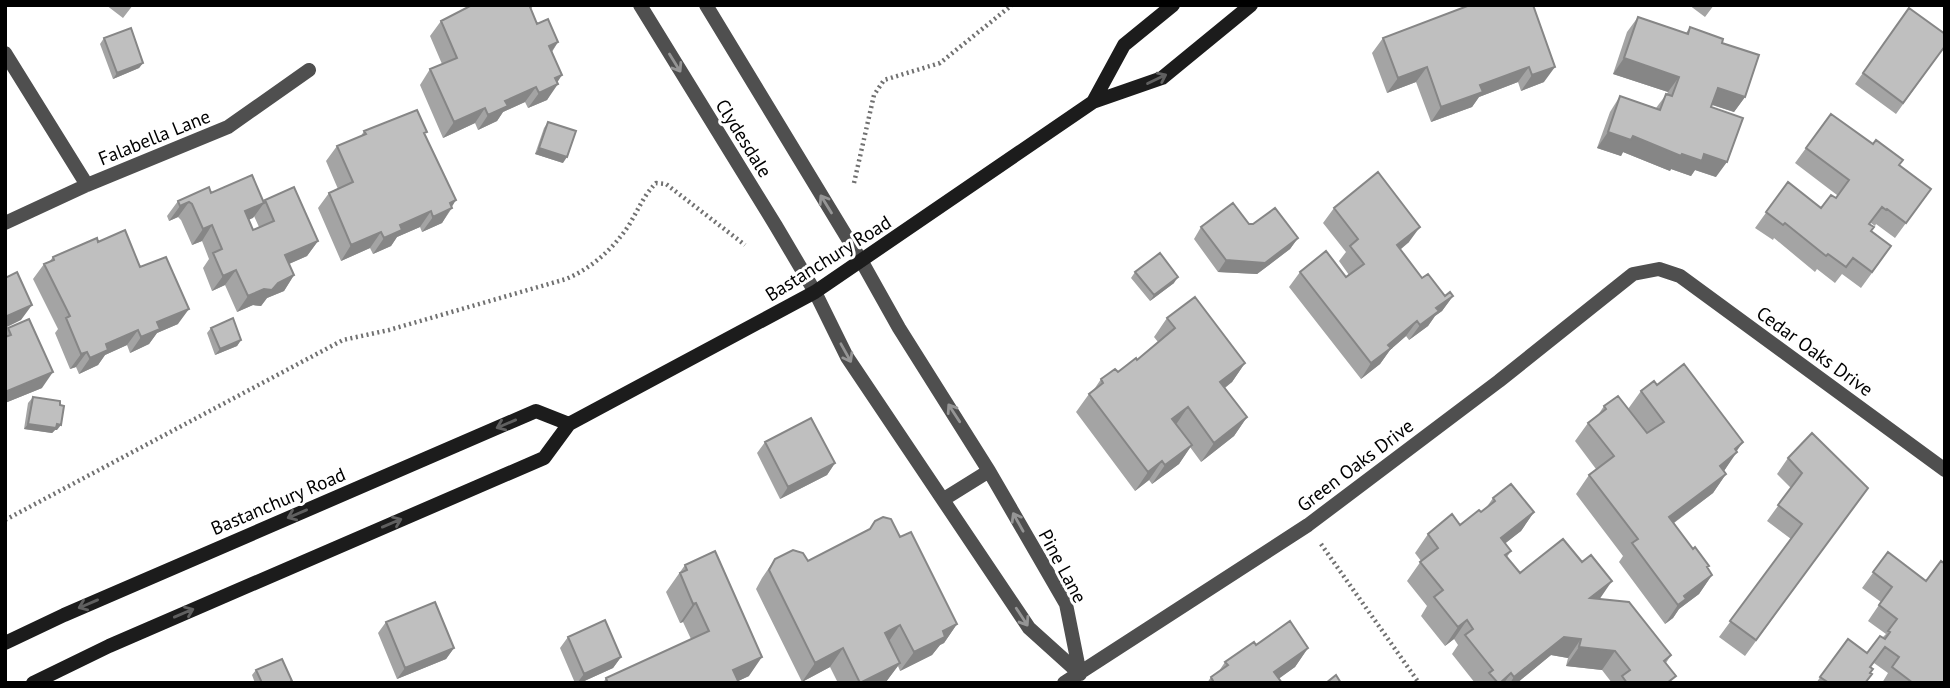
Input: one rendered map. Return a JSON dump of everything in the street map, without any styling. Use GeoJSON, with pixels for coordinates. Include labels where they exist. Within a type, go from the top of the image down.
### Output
{"type":"FeatureCollection","features":[{"type":"Feature","properties":{"kind":"main road","name":"Bastanchury Road"},"geometry":{"type":"LineString","coordinates":[[1094,102],[1125,45],[1172,5]]}},
{"type":"Feature","properties":{"kind":"main road","name":"Bastanchury Road"},"geometry":{"type":"LineString","coordinates":[[33,683],[109,646],[544,458],[569,424],[815,292],[1094,102],[1162,78],[1251,5]]}},
{"type":"Feature","properties":{"kind":"main road","name":"Bastanchury Road"},"geometry":{"type":"LineString","coordinates":[[5,643],[89,604],[536,411],[569,424]]}},
{"type":"Feature","properties":{"kind":"street","name":"Clydesdale"},"geometry":{"type":"LineString","coordinates":[[640,5],[815,292]]}},
{"type":"Feature","properties":{"kind":"street","name":"Clydesdale"},"geometry":{"type":"LineString","coordinates":[[706,5],[862,262]]}},
{"type":"Feature","properties":{"kind":"street"},"geometry":{"type":"LineString","coordinates":[[5,53],[87,185]]}},
{"type":"Feature","properties":{"kind":"street","name":"Falabella Lane"},"geometry":{"type":"LineString","coordinates":[[5,223],[87,185],[228,127],[309,70]]}},
{"type":"Feature","properties":{"kind":"street","name":"Pine Lane"},"geometry":{"type":"LineString","coordinates":[[862,262],[1066,604],[1080,674]]}},
{"type":"Feature","properties":{"kind":"street","name":"Cedar Oaks Drive"},"geometry":{"type":"LineString","coordinates":[[1659,270],[1680,276],[1945,470]]}},
{"type":"Feature","properties":{"kind":"street","name":"Green Oaks Drive"},"geometry":{"type":"LineString","coordinates":[[1064,683],[1308,526],[1499,381],[1633,274],[1659,270]]}},
{"type":"Feature","properties":{"kind":"street"},"geometry":{"type":"LineString","coordinates":[[815,292],[847,357],[1029,628],[1080,674]]}},
{"type":"Feature","properties":{"kind":"street"},"geometry":{"type":"LineString","coordinates":[[944,499],[989,471]]}},
{"type":"Feature","properties":{"kind":"path"},"geometry":{"type":"LineString","coordinates":[[854,183],[874,95],[884,80],[940,63],[1012,5]]}},
{"type":"Feature","properties":{"kind":"path"},"geometry":{"type":"LineString","coordinates":[[5,520],[343,340],[389,330],[566,279],[587,270],[628,227],[647,193],[656,183],[666,184],[745,245]]}},
{"type":"Feature","properties":{"kind":"path"},"geometry":{"type":"LineString","coordinates":[[1308,526],[1419,683]]}},
{"type":"Feature","properties":{"kind":"building"},"geometry":{"type":"Polygon","coordinates":[[[472,5],[533,5],[530,7],[537,24],[548,19],[558,42],[549,46],[562,75],[555,78],[558,84],[539,93],[536,87],[505,101],[508,106],[488,115],[485,108],[454,122],[430,69],[457,58],[441,21],[472,5]]]}},
{"type":"Feature","properties":{"kind":"building"},"geometry":{"type":"Polygon","coordinates":[[[1470,5],[1533,5],[1555,67],[1532,75],[1529,67],[1480,85],[1483,92],[1441,107],[1427,67],[1398,78],[1383,38],[1470,5]]]}},
{"type":"Feature","properties":{"kind":"building"},"geometry":{"type":"Polygon","coordinates":[[[1909,8],[1945,34],[1945,46],[1903,103],[1863,73],[1909,8]]]}},
{"type":"Feature","properties":{"kind":"building"},"geometry":{"type":"Polygon","coordinates":[[[1638,17],[1688,34],[1690,27],[1723,39],[1722,43],[1759,55],[1745,97],[1718,88],[1711,107],[1743,118],[1727,162],[1704,154],[1702,161],[1682,154],[1681,156],[1633,136],[1631,140],[1608,132],[1620,96],[1660,110],[1666,94],[1672,96],[1679,77],[1624,58],[1638,17]]]}},
{"type":"Feature","properties":{"kind":"building"},"geometry":{"type":"Polygon","coordinates":[[[131,28],[143,63],[117,73],[104,38],[131,28]]]}},
{"type":"Feature","properties":{"kind":"building"},"geometry":{"type":"Polygon","coordinates":[[[417,110],[427,132],[424,133],[456,200],[450,203],[452,208],[433,217],[431,211],[400,225],[402,230],[384,238],[381,232],[351,245],[329,193],[353,182],[337,146],[366,134],[364,131],[417,110]]]}},
{"type":"Feature","properties":{"kind":"building"},"geometry":{"type":"Polygon","coordinates":[[[1831,114],[1873,144],[1876,140],[1903,160],[1899,165],[1931,189],[1906,223],[1882,207],[1869,224],[1874,227],[1871,231],[1891,246],[1872,272],[1853,258],[1846,267],[1828,254],[1826,256],[1785,223],[1783,225],[1766,212],[1788,182],[1821,208],[1831,195],[1836,198],[1849,180],[1806,148],[1831,114]]]}},
{"type":"Feature","properties":{"kind":"building"},"geometry":{"type":"Polygon","coordinates":[[[548,122],[576,131],[567,157],[539,148],[548,122]]]}},
{"type":"Feature","properties":{"kind":"building"},"geometry":{"type":"Polygon","coordinates":[[[1378,172],[1420,227],[1397,245],[1422,278],[1428,274],[1445,296],[1450,292],[1453,296],[1436,308],[1439,311],[1420,325],[1417,321],[1388,345],[1391,348],[1371,363],[1300,272],[1326,251],[1346,277],[1364,264],[1350,246],[1358,239],[1334,208],[1378,172]]]}},
{"type":"Feature","properties":{"kind":"building"},"geometry":{"type":"Polygon","coordinates":[[[252,175],[264,203],[245,211],[253,230],[274,221],[265,200],[294,187],[318,241],[285,255],[294,275],[278,283],[272,290],[264,289],[248,296],[236,270],[223,276],[213,253],[222,249],[212,225],[203,229],[192,204],[189,202],[180,206],[178,201],[209,187],[211,193],[252,175]]]}},
{"type":"Feature","properties":{"kind":"building"},"geometry":{"type":"Polygon","coordinates":[[[1233,203],[1249,224],[1275,208],[1298,238],[1265,263],[1226,260],[1201,227],[1233,203]]]}},
{"type":"Feature","properties":{"kind":"building"},"geometry":{"type":"Polygon","coordinates":[[[125,230],[140,267],[166,257],[189,309],[157,322],[160,329],[141,337],[138,330],[106,344],[108,350],[90,358],[87,352],[81,354],[66,318],[70,316],[44,264],[54,260],[53,257],[97,238],[98,242],[125,230]]]}},
{"type":"Feature","properties":{"kind":"building"},"geometry":{"type":"Polygon","coordinates":[[[1160,253],[1178,277],[1154,295],[1135,272],[1160,253]]]}},
{"type":"Feature","properties":{"kind":"building"},"geometry":{"type":"Polygon","coordinates":[[[17,272],[32,305],[5,317],[5,278],[17,272]]]}},
{"type":"Feature","properties":{"kind":"building"},"geometry":{"type":"Polygon","coordinates":[[[1195,297],[1245,363],[1220,382],[1247,417],[1214,443],[1188,407],[1172,419],[1192,445],[1165,465],[1162,461],[1148,472],[1089,394],[1103,383],[1101,379],[1115,369],[1118,372],[1136,358],[1137,360],[1175,328],[1167,318],[1195,297]]]}},
{"type":"Feature","properties":{"kind":"building"},"geometry":{"type":"Polygon","coordinates":[[[233,318],[241,340],[220,349],[211,328],[233,318]]]}},
{"type":"Feature","properties":{"kind":"building"},"geometry":{"type":"Polygon","coordinates":[[[29,319],[53,372],[5,392],[5,337],[11,335],[8,328],[29,319]]]}},
{"type":"Feature","properties":{"kind":"building"},"geometry":{"type":"Polygon","coordinates":[[[1684,364],[1743,442],[1735,449],[1737,452],[1720,466],[1726,474],[1669,517],[1693,549],[1695,547],[1709,566],[1707,567],[1712,575],[1684,596],[1686,599],[1678,605],[1632,543],[1638,539],[1589,475],[1614,456],[1588,423],[1618,396],[1647,433],[1664,422],[1641,391],[1654,381],[1657,385],[1684,364]]]}},
{"type":"Feature","properties":{"kind":"building"},"geometry":{"type":"Polygon","coordinates":[[[33,397],[60,401],[60,405],[64,406],[61,425],[57,424],[56,428],[28,424],[33,397]]]}},
{"type":"Feature","properties":{"kind":"building"},"geometry":{"type":"Polygon","coordinates":[[[811,418],[835,463],[788,487],[765,442],[811,418]]]}},
{"type":"Feature","properties":{"kind":"building"},"geometry":{"type":"Polygon","coordinates":[[[1812,433],[1868,488],[1756,640],[1730,621],[1802,524],[1778,505],[1802,473],[1788,458],[1812,433]]]}},
{"type":"Feature","properties":{"kind":"building"},"geometry":{"type":"Polygon","coordinates":[[[1511,484],[1534,512],[1501,538],[1511,551],[1505,555],[1520,573],[1563,539],[1582,562],[1591,555],[1612,581],[1590,598],[1629,602],[1671,655],[1664,661],[1676,676],[1667,683],[1627,683],[1622,676],[1630,670],[1615,651],[1579,647],[1581,639],[1564,637],[1514,677],[1511,673],[1498,683],[1489,673],[1493,670],[1465,635],[1473,629],[1467,620],[1458,627],[1434,597],[1443,590],[1420,562],[1438,548],[1428,534],[1452,514],[1460,525],[1495,501],[1493,498],[1511,484]]]}},
{"type":"Feature","properties":{"kind":"building"},"geometry":{"type":"Polygon","coordinates":[[[883,517],[891,519],[900,537],[911,532],[957,624],[943,631],[945,637],[914,652],[900,625],[885,633],[900,663],[860,683],[843,648],[815,663],[769,570],[775,559],[793,550],[803,553],[808,561],[870,529],[875,521],[883,517]]]}},
{"type":"Feature","properties":{"kind":"building"},"geometry":{"type":"Polygon","coordinates":[[[715,551],[762,657],[733,670],[739,683],[608,683],[606,678],[709,631],[696,603],[693,604],[680,573],[687,570],[685,565],[715,551]]]}},
{"type":"Feature","properties":{"kind":"building"},"geometry":{"type":"Polygon","coordinates":[[[1888,552],[1926,581],[1941,561],[1945,564],[1945,683],[1913,683],[1892,667],[1899,657],[1885,647],[1870,667],[1873,669],[1870,673],[1872,674],[1865,683],[1829,683],[1820,677],[1848,639],[1867,653],[1880,636],[1885,639],[1897,619],[1879,605],[1892,587],[1873,572],[1888,552]]]}},
{"type":"Feature","properties":{"kind":"building"},"geometry":{"type":"Polygon","coordinates":[[[435,602],[454,648],[405,668],[386,622],[435,602]]]}},
{"type":"Feature","properties":{"kind":"building"},"geometry":{"type":"Polygon","coordinates":[[[605,620],[621,657],[584,674],[568,637],[605,620]]]}},
{"type":"Feature","properties":{"kind":"building"},"geometry":{"type":"Polygon","coordinates":[[[1290,621],[1308,648],[1274,672],[1282,683],[1214,683],[1211,677],[1228,665],[1225,662],[1254,642],[1256,645],[1290,621]]]}},
{"type":"Feature","properties":{"kind":"building"},"geometry":{"type":"Polygon","coordinates":[[[282,659],[292,681],[262,683],[256,670],[282,659]]]}},
{"type":"Feature","properties":{"kind":"building"},"geometry":{"type":"Polygon","coordinates":[[[1336,675],[1341,683],[1326,683],[1336,675]]]}}]}
